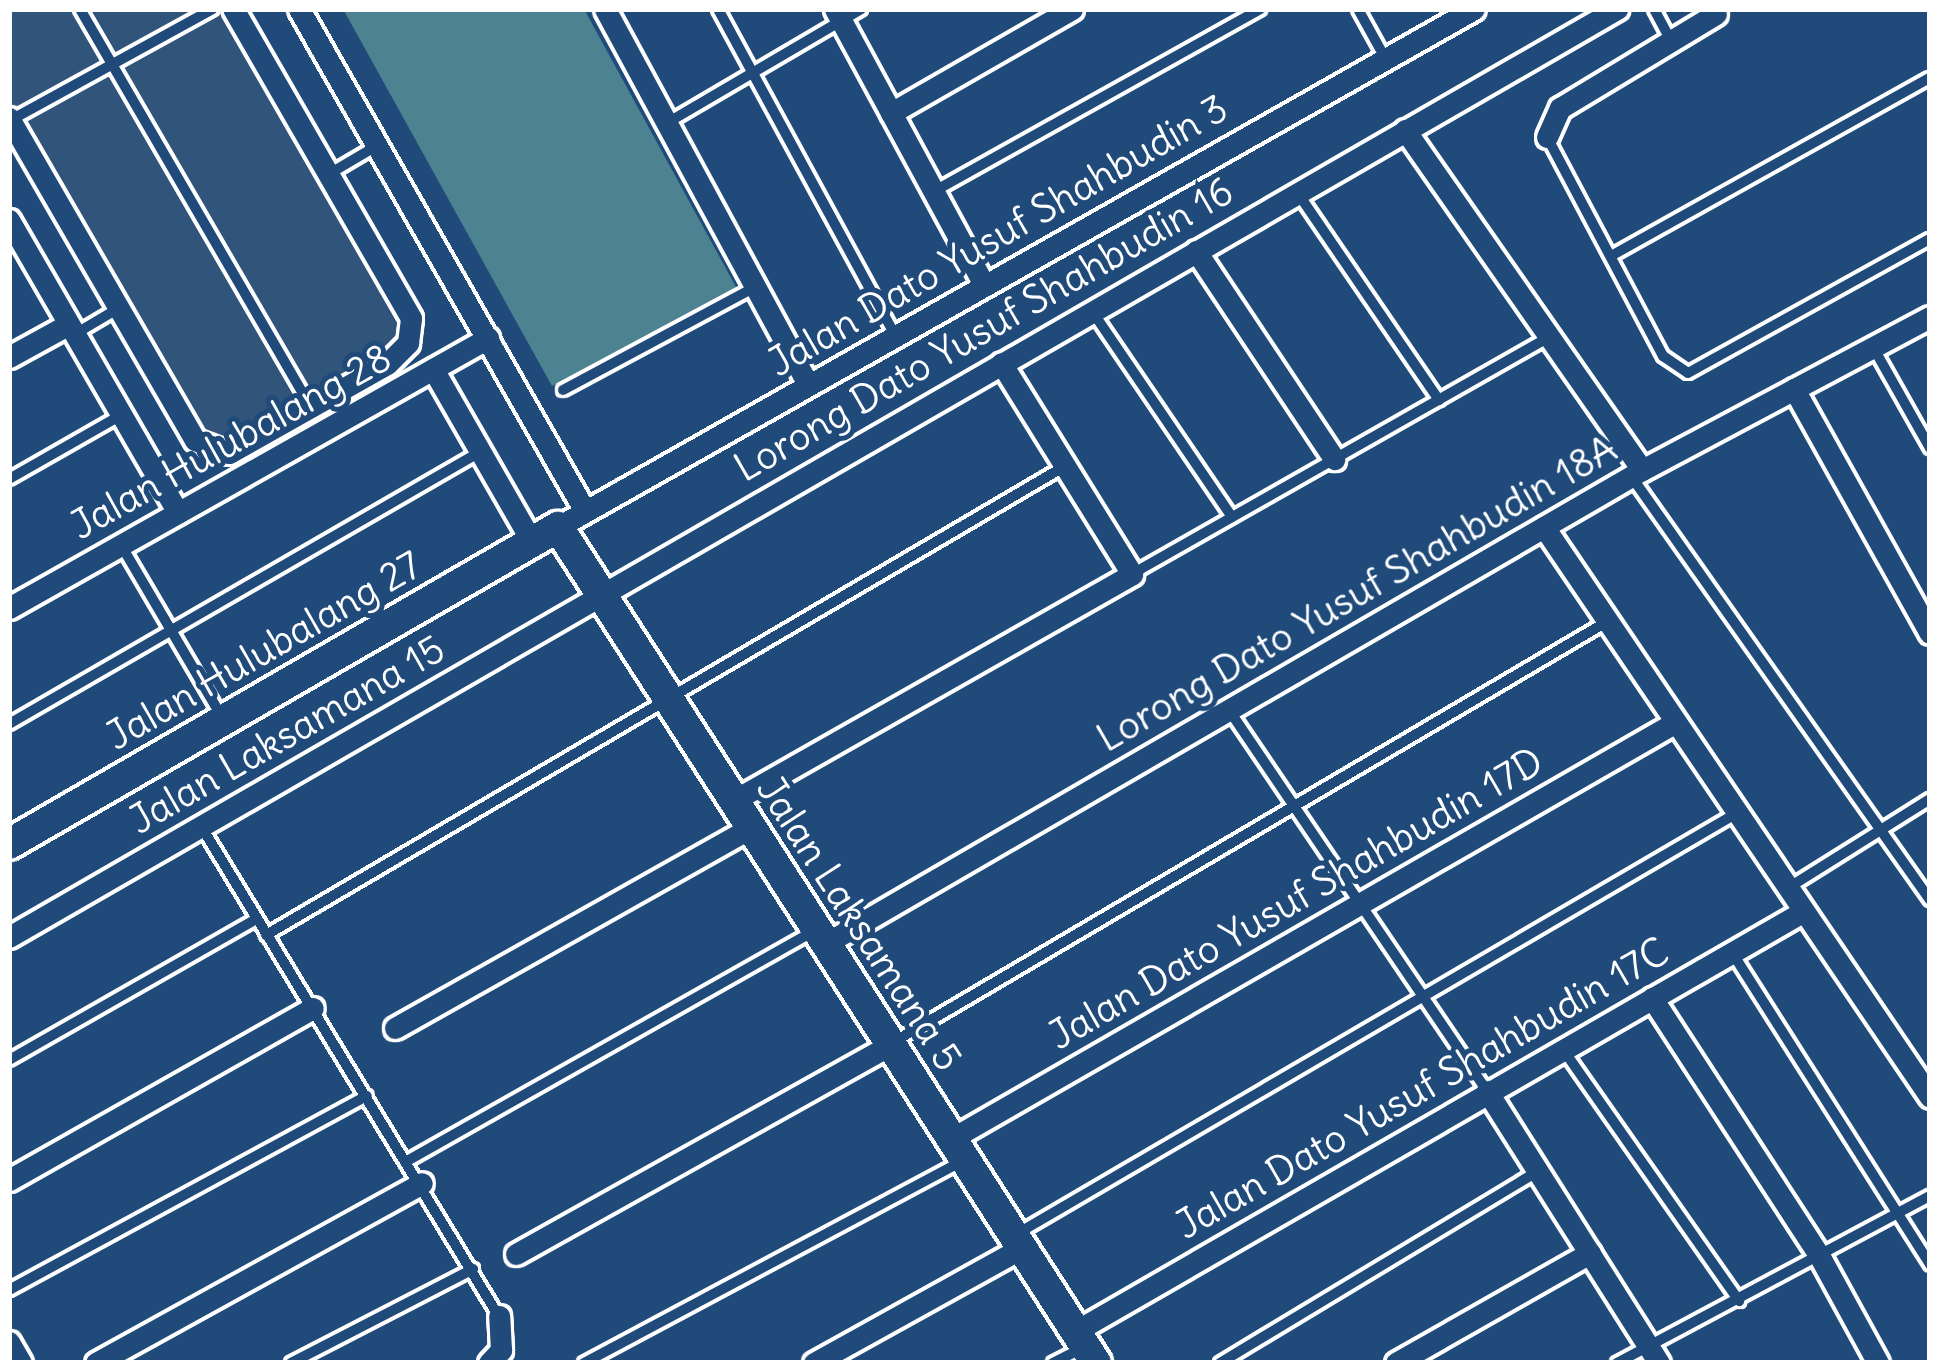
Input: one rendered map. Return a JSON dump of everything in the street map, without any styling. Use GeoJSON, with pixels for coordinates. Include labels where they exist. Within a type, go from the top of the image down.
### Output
{"type":"FeatureCollection","features":[{"type":"Feature","properties":{"kind":"street"},"geometry":{"type":"LineString","coordinates":[[10,119],[119,308],[210,452],[229,453],[388,364],[408,344],[411,318],[233,9]]}},
{"type":"Feature","properties":{"kind":"street"},"geometry":{"type":"LineString","coordinates":[[299,9],[488,338],[558,527]]}},
{"type":"Feature","properties":{"kind":"street"},"geometry":{"type":"LineString","coordinates":[[605,9],[808,385]]}},
{"type":"Feature","properties":{"kind":"street"},"geometry":{"type":"LineString","coordinates":[[891,113],[1072,9]]}},
{"type":"Feature","properties":{"kind":"street","name":"Jalan Dato Yusuf Shahbudin 3"},"geometry":{"type":"LineString","coordinates":[[558,527],[1474,9]]}},
{"type":"Feature","properties":{"kind":"street","name":"Lorong Dato Yusuf Shahbudin 16"},"geometry":{"type":"LineString","coordinates":[[597,592],[1617,9]]}},
{"type":"Feature","properties":{"kind":"street"},"geometry":{"type":"LineString","coordinates":[[1547,137],[1560,108],[1718,11]]}},
{"type":"Feature","properties":{"kind":"street"},"geometry":{"type":"LineString","coordinates":[[846,13],[891,113],[984,285]]}},
{"type":"Feature","properties":{"kind":"street"},"geometry":{"type":"LineString","coordinates":[[1405,130],[1550,337],[1637,473]]}},
{"type":"Feature","properties":{"kind":"street"},"geometry":{"type":"LineString","coordinates":[[11,229],[178,513]]}},
{"type":"Feature","properties":{"kind":"street"},"geometry":{"type":"LineString","coordinates":[[1196,251],[1334,459]]}},
{"type":"Feature","properties":{"kind":"street","name":"Lorong Dato Yusuf Shahbudin 18A"},"geometry":{"type":"LineString","coordinates":[[821,936],[1229,710],[1637,473],[1930,316]]}},
{"type":"Feature","properties":{"kind":"street"},"geometry":{"type":"LineString","coordinates":[[9,357],[71,329]]}},
{"type":"Feature","properties":{"kind":"street","name":"Jalan Hulubalang 28"},"geometry":{"type":"LineString","coordinates":[[9,608],[488,338]]}},
{"type":"Feature","properties":{"kind":"street"},"geometry":{"type":"LineString","coordinates":[[733,801],[1132,574],[1001,363]]}},
{"type":"Feature","properties":{"kind":"street"},"geometry":{"type":"LineString","coordinates":[[433,370],[480,452],[558,527]]}},
{"type":"Feature","properties":{"kind":"street"},"geometry":{"type":"LineString","coordinates":[[1794,389],[1930,633]]}},
{"type":"Feature","properties":{"kind":"street","name":"Jalan Laksamana 5"},"geometry":{"type":"LineString","coordinates":[[558,527],[1086,1347]]}},
{"type":"Feature","properties":{"kind":"street","name":"Jalan Hulubalang 27"},"geometry":{"type":"LineString","coordinates":[[9,844],[558,527]]}},
{"type":"Feature","properties":{"kind":"street"},"geometry":{"type":"LineString","coordinates":[[1544,527],[1930,1097]]}},
{"type":"Feature","properties":{"kind":"street","name":"Jalan Laksamana 15"},"geometry":{"type":"LineString","coordinates":[[9,937],[578,611],[597,592]]}},
{"type":"Feature","properties":{"kind":"street","name":"Jalan Dato Yusuf Shahbudin 17D"},"geometry":{"type":"LineString","coordinates":[[958,1149],[1362,903],[1676,722]]}},
{"type":"Feature","properties":{"kind":"street"},"geometry":{"type":"LineString","coordinates":[[395,1028],[751,827]]}},
{"type":"Feature","properties":{"kind":"street","name":"Jalan Dato Yusuf Shahbudin 17C"},"geometry":{"type":"LineString","coordinates":[[1086,1347],[1487,1091],[1804,910]]}},
{"type":"Feature","properties":{"kind":"street"},"geometry":{"type":"LineString","coordinates":[[1652,998],[1820,1257],[1878,1363]]}},
{"type":"Feature","properties":{"kind":"street"},"geometry":{"type":"LineString","coordinates":[[9,1180],[313,1008]]}},
{"type":"Feature","properties":{"kind":"street"},"geometry":{"type":"LineString","coordinates":[[516,1254],[890,1044]]}},
{"type":"Feature","properties":{"kind":"street"},"geometry":{"type":"LineString","coordinates":[[1487,1091],[1655,1356]]}},
{"type":"Feature","properties":{"kind":"street"},"geometry":{"type":"LineString","coordinates":[[96,1363],[422,1183]]}},
{"type":"Feature","properties":{"kind":"street"},"geometry":{"type":"LineString","coordinates":[[814,1363],[1019,1241]]}},
{"type":"Feature","properties":{"kind":"street"},"geometry":{"type":"LineString","coordinates":[[1396,1363],[1590,1253]]}},
{"type":"Feature","properties":{"kind":"street"},"geometry":{"type":"LineString","coordinates":[[489,1363],[501,1350],[499,1316]]}},
{"type":"Feature","properties":{"kind":"street"},"geometry":{"type":"LineString","coordinates":[[9,1342],[21,1363]]}},
{"type":"Feature","properties":{"kind":"lane"},"geometry":{"type":"LineString","coordinates":[[80,9],[310,407]]}},
{"type":"Feature","properties":{"kind":"lane"},"geometry":{"type":"LineString","coordinates":[[10,119],[213,9]]}},
{"type":"Feature","properties":{"kind":"lane"},"geometry":{"type":"LineString","coordinates":[[718,9],[895,335]]}},
{"type":"Feature","properties":{"kind":"lane"},"geometry":{"type":"LineString","coordinates":[[933,191],[1260,9]]}},
{"type":"Feature","properties":{"kind":"lane"},"geometry":{"type":"LineString","coordinates":[[1358,9],[1385,58]]}},
{"type":"Feature","properties":{"kind":"lane"},"geometry":{"type":"LineString","coordinates":[[1654,9],[1671,41]]}},
{"type":"Feature","properties":{"kind":"lane"},"geometry":{"type":"LineString","coordinates":[[667,123],[846,13]]}},
{"type":"Feature","properties":{"kind":"lane"},"geometry":{"type":"LineString","coordinates":[[1611,256],[1930,78]]}},
{"type":"Feature","properties":{"kind":"lane"},"geometry":{"type":"LineString","coordinates":[[1547,137],[1663,356],[1688,373],[1930,239]]}},
{"type":"Feature","properties":{"kind":"lane"},"geometry":{"type":"LineString","coordinates":[[328,175],[378,145]]}},
{"type":"Feature","properties":{"kind":"lane"},"geometry":{"type":"LineString","coordinates":[[1297,192],[1439,400]]}},
{"type":"Feature","properties":{"kind":"lane"},"geometry":{"type":"LineString","coordinates":[[563,390],[755,287]]}},
{"type":"Feature","properties":{"kind":"lane"},"geometry":{"type":"LineString","coordinates":[[71,329],[119,308]]}},
{"type":"Feature","properties":{"kind":"lane"},"geometry":{"type":"LineString","coordinates":[[1092,311],[1232,517]]}},
{"type":"Feature","properties":{"kind":"lane"},"geometry":{"type":"LineString","coordinates":[[1132,574],[1550,337]]}},
{"type":"Feature","properties":{"kind":"lane"},"geometry":{"type":"LineString","coordinates":[[1874,347],[1930,448]]}},
{"type":"Feature","properties":{"kind":"lane"},"geometry":{"type":"LineString","coordinates":[[9,479],[121,415]]}},
{"type":"Feature","properties":{"kind":"lane"},"geometry":{"type":"LineString","coordinates":[[9,724],[480,452]]}},
{"type":"Feature","properties":{"kind":"lane"},"geometry":{"type":"LineString","coordinates":[[266,935],[1065,466]]}},
{"type":"Feature","properties":{"kind":"lane"},"geometry":{"type":"LineString","coordinates":[[1637,473],[1930,900]]}},
{"type":"Feature","properties":{"kind":"lane"},"geometry":{"type":"LineString","coordinates":[[121,545],[224,720]]}},
{"type":"Feature","properties":{"kind":"lane"},"geometry":{"type":"LineString","coordinates":[[890,1044],[1608,621]]}},
{"type":"Feature","properties":{"kind":"lane"},"geometry":{"type":"LineString","coordinates":[[1229,710],[1424,990],[1487,1091]]}},
{"type":"Feature","properties":{"kind":"lane"},"geometry":{"type":"LineString","coordinates":[[1788,887],[1930,799]]}},
{"type":"Feature","properties":{"kind":"lane"},"geometry":{"type":"LineString","coordinates":[[1019,1241],[1424,990],[1738,812]]}},
{"type":"Feature","properties":{"kind":"lane"},"geometry":{"type":"LineString","coordinates":[[201,826],[409,1160],[499,1316]]}},
{"type":"Feature","properties":{"kind":"lane"},"geometry":{"type":"LineString","coordinates":[[9,1060],[256,920]]}},
{"type":"Feature","properties":{"kind":"lane"},"geometry":{"type":"LineString","coordinates":[[409,1160],[821,936]]}},
{"type":"Feature","properties":{"kind":"lane"},"geometry":{"type":"LineString","coordinates":[[1731,952],[1930,1265]]}},
{"type":"Feature","properties":{"kind":"lane"},"geometry":{"type":"LineString","coordinates":[[1562,1047],[1739,1301]]}},
{"type":"Feature","properties":{"kind":"lane"},"geometry":{"type":"LineString","coordinates":[[9,1289],[368,1096]]}},
{"type":"Feature","properties":{"kind":"lane"},"geometry":{"type":"LineString","coordinates":[[584,1363],[958,1149]]}},
{"type":"Feature","properties":{"kind":"lane"},"geometry":{"type":"LineString","coordinates":[[1220,1363],[1538,1171]]}},
{"type":"Feature","properties":{"kind":"lane"},"geometry":{"type":"LineString","coordinates":[[1617,1363],[1655,1356],[1739,1301],[1930,1196]]}},
{"type":"Feature","properties":{"kind":"lane"},"geometry":{"type":"LineString","coordinates":[[291,1363],[473,1269]]}},
{"type":"Feature","properties":{"kind":"lane"},"geometry":{"type":"LineString","coordinates":[[1053,1363],[1086,1347]]}},
{"type":"Feature","properties":{"kind":"shaded area"},"geometry":{"type":"Polygon","coordinates":[[[9,9],[223,9],[402,319],[399,339],[384,356],[225,446],[203,436],[9,102],[9,9]]]}},
{"type":"Feature","properties":{"kind":"green space"},"geometry":{"type":"Polygon","coordinates":[[[343,9],[584,9],[736,287],[552,386],[343,9]]]}}]}
